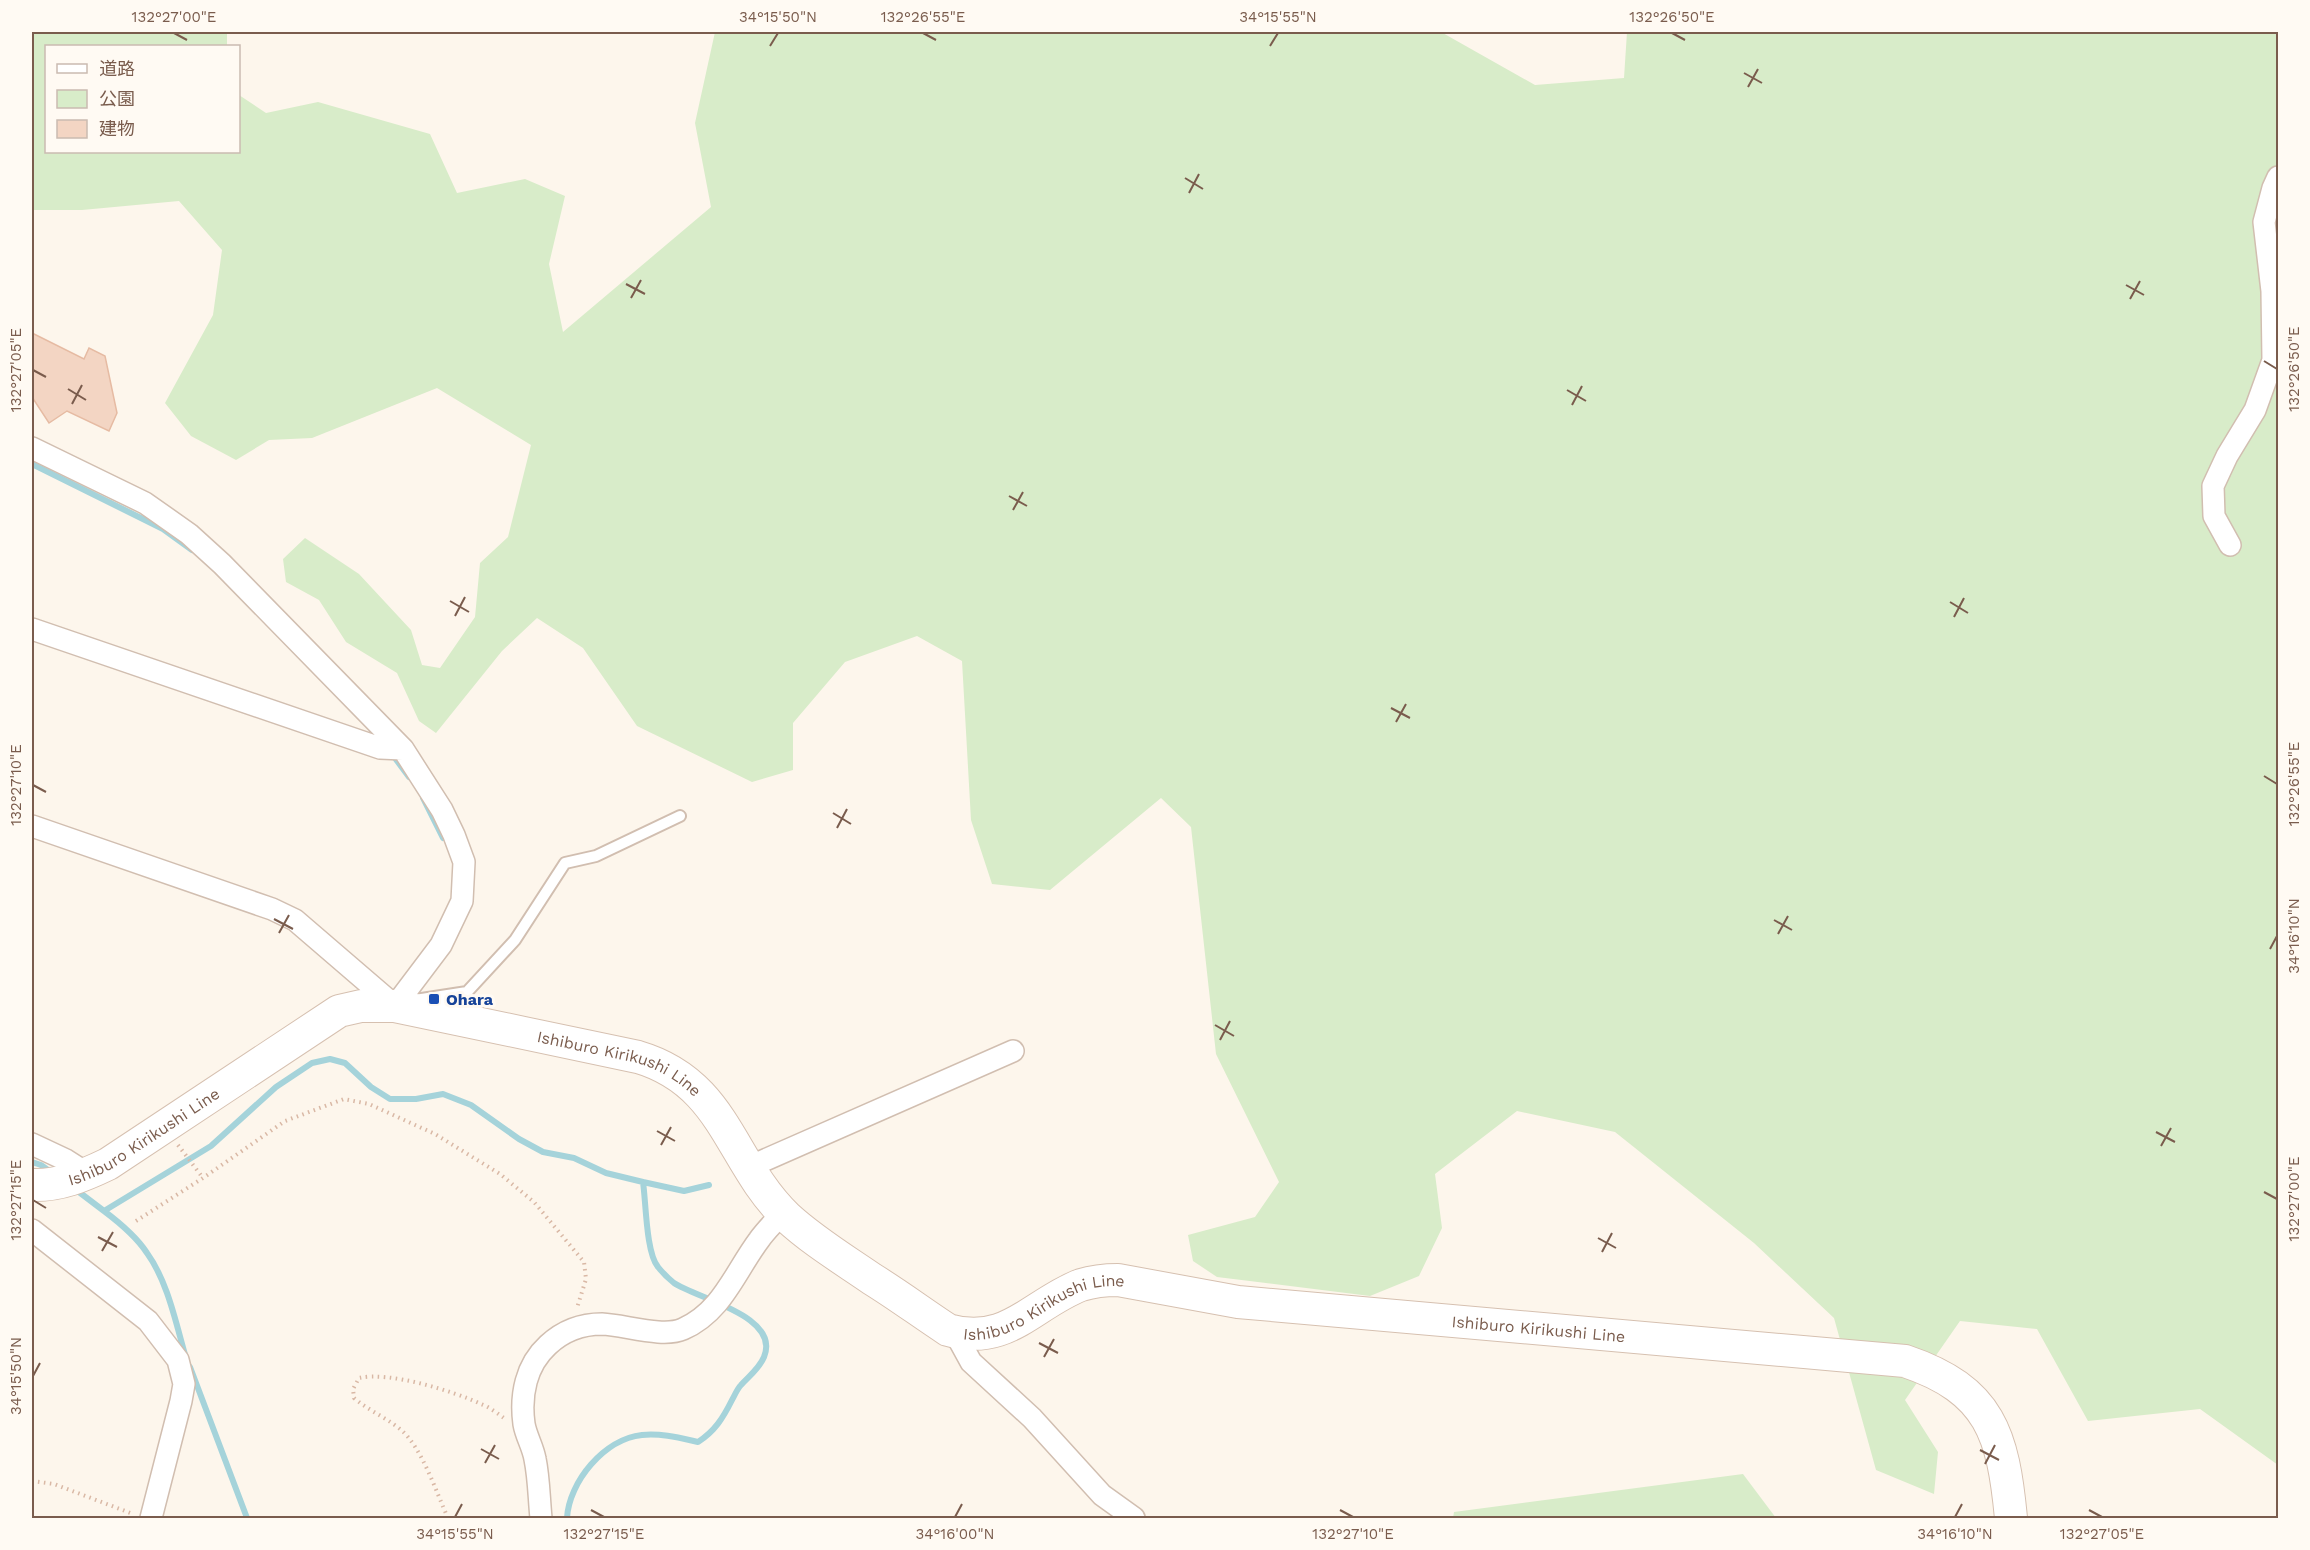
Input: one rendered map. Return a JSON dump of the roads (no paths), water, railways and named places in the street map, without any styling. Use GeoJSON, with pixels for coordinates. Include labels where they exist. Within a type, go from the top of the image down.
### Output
{"type":"FeatureCollection","features":[{"type":"Feature","properties":{"kind":"main road","name":"Ishiburo Kirikushi Line"},"geometry":{"type":"LineString","coordinates":[[62,1180],[108,1164],[339,1011],[360,1006],[395,1006],[638,1057],[663,1066],[699,1091],[749,1167],[783,1212],[816,1241],[931,1319],[954,1331],[967,1335],[987,1334],[1006,1328],[1080,1286],[1099,1280],[1118,1280],[1238,1302],[1905,1361],[1930,1369],[1953,1382],[1973,1400],[1989,1421],[2000,1445],[2006,1471],[2011,1518]]}},
{"type":"Feature","properties":{"kind":"street"},"geometry":{"type":"LineString","coordinates":[[2230,545],[2214,516],[2213,486],[2227,456],[2255,410],[2273,360],[2272,291],[2264,222],[2278,177]]}},
{"type":"Feature","properties":{"kind":"street"},"geometry":{"type":"LineString","coordinates":[[32,448],[145,503],[189,534],[222,564],[403,749],[442,810],[454,835],[464,862],[462,901],[441,945],[395,1006],[295,920],[32,826]]}},
{"type":"Feature","properties":{"kind":"street"},"geometry":{"type":"LineString","coordinates":[[32,630],[380,748],[403,749]]}},
{"type":"Feature","properties":{"kind":"street"},"geometry":{"type":"LineString","coordinates":[[749,1167],[1013,1051]]}},
{"type":"Feature","properties":{"kind":"street"},"geometry":{"type":"LineString","coordinates":[[32,1144],[66,1160],[62,1180]]}},
{"type":"Feature","properties":{"kind":"street"},"geometry":{"type":"LineString","coordinates":[[541,1518],[535,1459],[524,1426],[523,1398],[529,1368],[541,1351],[558,1335],[576,1327],[598,1324],[622,1325],[671,1333],[691,1325],[706,1316],[727,1290],[759,1240],[783,1212]]}},
{"type":"Feature","properties":{"kind":"street"},"geometry":{"type":"LineString","coordinates":[[32,1230],[147,1321],[178,1360],[184,1384],[181,1401],[143,1516]]}},
{"type":"Feature","properties":{"kind":"street"},"geometry":{"type":"LineString","coordinates":[[954,1331],[971,1362],[1032,1418],[1102,1495],[1134,1518]]}},
{"type":"Feature","properties":{"kind":"lane"},"geometry":{"type":"LineString","coordinates":[[395,1006],[426,997],[467,992],[515,940],[566,863],[596,856],[680,816]]}},
{"type":"Feature","properties":{"kind":"waterway"},"geometry":{"type":"LineString","coordinates":[[32,464],[163,529],[192,550]]}},
{"type":"Feature","properties":{"kind":"waterway"},"geometry":{"type":"LineString","coordinates":[[392,754],[409,777]]}},
{"type":"Feature","properties":{"kind":"waterway"},"geometry":{"type":"LineString","coordinates":[[423,798],[443,838]]}},
{"type":"Feature","properties":{"kind":"waterway"},"geometry":{"type":"LineString","coordinates":[[75,1189],[104,1211],[211,1146],[276,1087],[312,1063],[330,1059],[345,1063],[371,1087],[390,1099],[416,1099],[443,1094],[471,1105],[519,1139],[543,1152],[574,1158],[606,1173],[643,1182],[651,1251],[658,1267],[674,1283],[749,1320],[760,1330],[766,1343],[764,1357],[757,1369],[738,1388],[718,1424],[698,1442],[663,1435],[642,1435],[628,1438],[602,1454],[591,1464],[574,1490],[567,1518]]}},
{"type":"Feature","properties":{"kind":"waterway"},"geometry":{"type":"LineString","coordinates":[[32,1162],[52,1173]]}},
{"type":"Feature","properties":{"kind":"waterway"},"geometry":{"type":"LineString","coordinates":[[643,1182],[684,1191],[709,1185]]}},
{"type":"Feature","properties":{"kind":"waterway"},"geometry":{"type":"LineString","coordinates":[[104,1211],[133,1235],[154,1264],[171,1304],[186,1358]]}},
{"type":"Feature","properties":{"kind":"waterway"},"geometry":{"type":"LineString","coordinates":[[190,1367],[247,1518]]}},
{"type":"Feature","properties":{"kind":"place","name":"Ohara"},"geometry":{"type":"Point","coordinates":[434,999]}}]}
